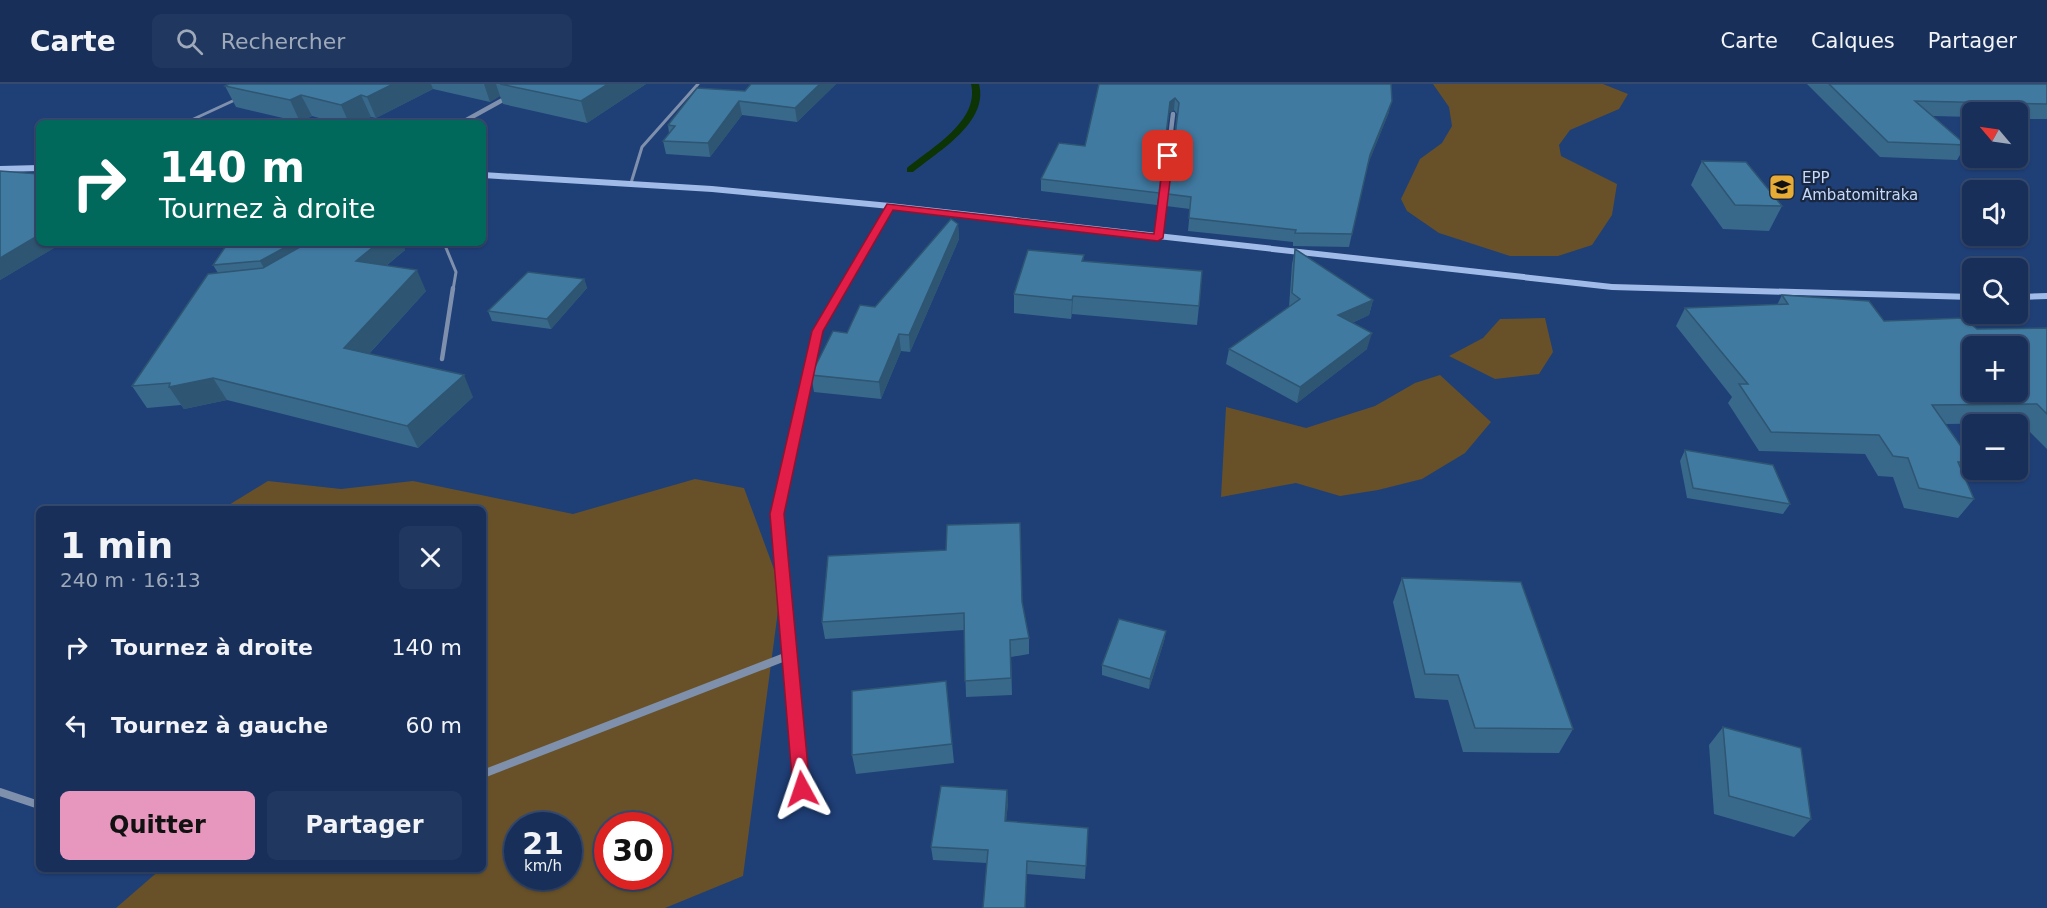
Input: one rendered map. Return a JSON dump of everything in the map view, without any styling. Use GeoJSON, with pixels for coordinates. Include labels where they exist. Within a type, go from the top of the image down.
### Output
{"type":"FeatureCollection","features":[{"type":"Feature","properties":{"kind":"main road"},"geometry":{"type":"LineString","coordinates":[[0,169],[36,168]]}},
{"type":"Feature","properties":{"kind":"main road"},"geometry":{"type":"LineString","coordinates":[[486,175],[631,183],[890,206],[1158,238],[1612,287],[1962,297]]}},
{"type":"Feature","properties":{"kind":"main road"},"geometry":{"type":"LineString","coordinates":[[2028,297],[2047,296]]}},
{"type":"Feature","properties":{"kind":"street"},"geometry":{"type":"LineString","coordinates":[[466,120],[510,95]]}},
{"type":"Feature","properties":{"kind":"street"},"geometry":{"type":"LineString","coordinates":[[1158,238],[1173,114]]}},
{"type":"Feature","properties":{"kind":"street"},"geometry":{"type":"LineString","coordinates":[[802,789],[777,514],[818,331],[890,206]]}},
{"type":"Feature","properties":{"kind":"street"},"geometry":{"type":"LineString","coordinates":[[486,773],[790,655]]}},
{"type":"Feature","properties":{"kind":"street"},"geometry":{"type":"LineString","coordinates":[[0,792],[36,804]]}},
{"type":"Feature","properties":{"kind":"lane"},"geometry":{"type":"LineString","coordinates":[[631,183],[642,147],[698,84]]}},
{"type":"Feature","properties":{"kind":"lane"},"geometry":{"type":"LineString","coordinates":[[191,120],[237,98]]}},
{"type":"Feature","properties":{"kind":"lane"},"geometry":{"type":"LineString","coordinates":[[442,359],[456,272],[445,246]]}},
{"type":"Feature","properties":{"kind":"shaded area"},"geometry":{"type":"Polygon","coordinates":[[[1433,84],[1603,84],[1628,94],[1619,109],[1570,130],[1559,145],[1561,156],[1617,184],[1612,215],[1592,245],[1558,256],[1510,256],[1439,233],[1407,211],[1401,199],[1420,159],[1442,143],[1452,126],[1449,107],[1433,84]]]}},
{"type":"Feature","properties":{"kind":"shaded area"},"geometry":{"type":"Polygon","coordinates":[[[1545,318],[1553,352],[1539,374],[1495,379],[1449,356],[1483,338],[1500,319],[1545,318]]]}},
{"type":"Feature","properties":{"kind":"shaded area"},"geometry":{"type":"Polygon","coordinates":[[[1440,375],[1491,422],[1465,453],[1422,479],[1378,490],[1340,496],[1296,483],[1221,497],[1226,407],[1306,428],[1375,406],[1415,383],[1440,375]]]}},
{"type":"Feature","properties":{"kind":"shaded area"},"geometry":{"type":"Polygon","coordinates":[[[695,479],[744,488],[781,588],[743,876],[665,908],[116,908],[158,872],[486,872],[486,506],[227,506],[268,481],[341,489],[413,481],[573,514],[695,479]]]}},
{"type":"Feature","properties":{"kind":"building"},"geometry":{"type":"Polygon","coordinates":[[[229,84],[393,84],[367,97],[361,95],[341,105],[301,95],[290,100],[225,86],[229,84]]]}},
{"type":"Feature","properties":{"kind":"building"},"geometry":{"type":"Polygon","coordinates":[[[500,84],[608,84],[581,101],[500,84]]]}},
{"type":"Feature","properties":{"kind":"building"},"geometry":{"type":"Polygon","coordinates":[[[751,84],[820,84],[795,108],[739,101],[708,143],[663,141],[675,126],[668,125],[697,88],[745,91],[751,84]]]}},
{"type":"Feature","properties":{"kind":"building"},"geometry":{"type":"Polygon","coordinates":[[[1099,84],[1391,84],[1392,101],[1370,155],[1352,234],[1295,233],[1296,230],[1189,218],[1191,197],[1168,194],[1179,103],[1175,98],[1170,102],[1159,193],[1041,179],[1059,143],[1085,146],[1099,84]]]}},
{"type":"Feature","properties":{"kind":"building"},"geometry":{"type":"Polygon","coordinates":[[[1829,84],[2047,84],[2047,104],[1915,101],[1962,142],[1962,145],[1888,142],[1829,84]]]}},
{"type":"Feature","properties":{"kind":"building"},"geometry":{"type":"Polygon","coordinates":[[[1702,161],[1746,162],[1782,206],[1735,205],[1702,161]]]}},
{"type":"Feature","properties":{"kind":"building"},"geometry":{"type":"Polygon","coordinates":[[[0,171],[36,174],[36,237],[0,258],[0,171]]]}},
{"type":"Feature","properties":{"kind":"building"},"geometry":{"type":"Polygon","coordinates":[[[951,219],[958,224],[909,335],[899,334],[879,382],[811,375],[833,331],[847,333],[860,305],[875,307],[951,219]]]}},
{"type":"Feature","properties":{"kind":"building"},"geometry":{"type":"Polygon","coordinates":[[[226,246],[288,246],[260,261],[213,265],[226,246]]]}},
{"type":"Feature","properties":{"kind":"building"},"geometry":{"type":"Polygon","coordinates":[[[302,246],[374,246],[356,261],[417,270],[344,348],[464,375],[407,426],[213,378],[169,387],[170,383],[132,386],[208,274],[263,268],[302,246]]]}},
{"type":"Feature","properties":{"kind":"building"},"geometry":{"type":"Polygon","coordinates":[[[1295,249],[1373,300],[1338,315],[1372,333],[1300,387],[1229,349],[1300,299],[1292,293],[1295,249]]]}},
{"type":"Feature","properties":{"kind":"building"},"geometry":{"type":"Polygon","coordinates":[[[1028,250],[1084,255],[1082,261],[1202,271],[1199,306],[1073,296],[1072,300],[1014,294],[1028,250]]]}},
{"type":"Feature","properties":{"kind":"building"},"geometry":{"type":"Polygon","coordinates":[[[528,272],[584,279],[547,319],[488,311],[528,272]]]}},
{"type":"Feature","properties":{"kind":"building"},"geometry":{"type":"Polygon","coordinates":[[[1782,295],[1869,301],[1884,321],[1962,318],[1962,324],[1971,324],[1977,329],[2047,328],[2047,414],[2037,404],[1932,405],[1962,448],[1962,462],[1958,462],[1962,471],[1962,480],[1966,480],[1974,499],[1919,488],[1908,458],[1893,456],[1879,435],[1771,432],[1739,384],[1748,384],[1685,308],[1788,304],[1782,295]]]}},
{"type":"Feature","properties":{"kind":"building"},"geometry":{"type":"Polygon","coordinates":[[[1685,450],[1773,465],[1790,504],[1693,488],[1685,450]]]}},
{"type":"Feature","properties":{"kind":"building"},"geometry":{"type":"Polygon","coordinates":[[[1020,523],[1022,602],[1029,638],[1010,640],[1011,678],[965,681],[964,613],[822,622],[828,556],[946,550],[947,525],[1020,523]]]}},
{"type":"Feature","properties":{"kind":"building"},"geometry":{"type":"Polygon","coordinates":[[[1402,578],[1521,582],[1573,729],[1475,728],[1458,675],[1425,674],[1402,578]]]}},
{"type":"Feature","properties":{"kind":"building"},"geometry":{"type":"Polygon","coordinates":[[[1119,619],[1166,631],[1150,679],[1102,665],[1119,619]]]}},
{"type":"Feature","properties":{"kind":"building"},"geometry":{"type":"Polygon","coordinates":[[[946,681],[952,744],[852,755],[852,691],[946,681]]]}},
{"type":"Feature","properties":{"kind":"building"},"geometry":{"type":"Polygon","coordinates":[[[1723,727],[1801,748],[1811,819],[1729,796],[1723,727]]]}},
{"type":"Feature","properties":{"kind":"building"},"geometry":{"type":"Polygon","coordinates":[[[941,786],[1007,790],[1005,821],[1088,828],[1086,866],[1027,861],[1025,908],[983,908],[988,850],[931,847],[941,786]]]}},
{"type":"Feature","properties":{"kind":"waterway"},"geometry":{"type":"LineString","coordinates":[[910,170],[965,124],[978,96],[975,84]]}},
{"type":"Feature","properties":{"kind":"place","name":"EPP Ambatomitraka"},"geometry":{"type":"Point","coordinates":[1782,187]}},
{"type":"Feature","properties":{"kind":"route"},"geometry":{"type":"LineString","coordinates":[[802,789],[777,514],[818,331],[890,206],[1158,238],[1168,156]]}}]}
